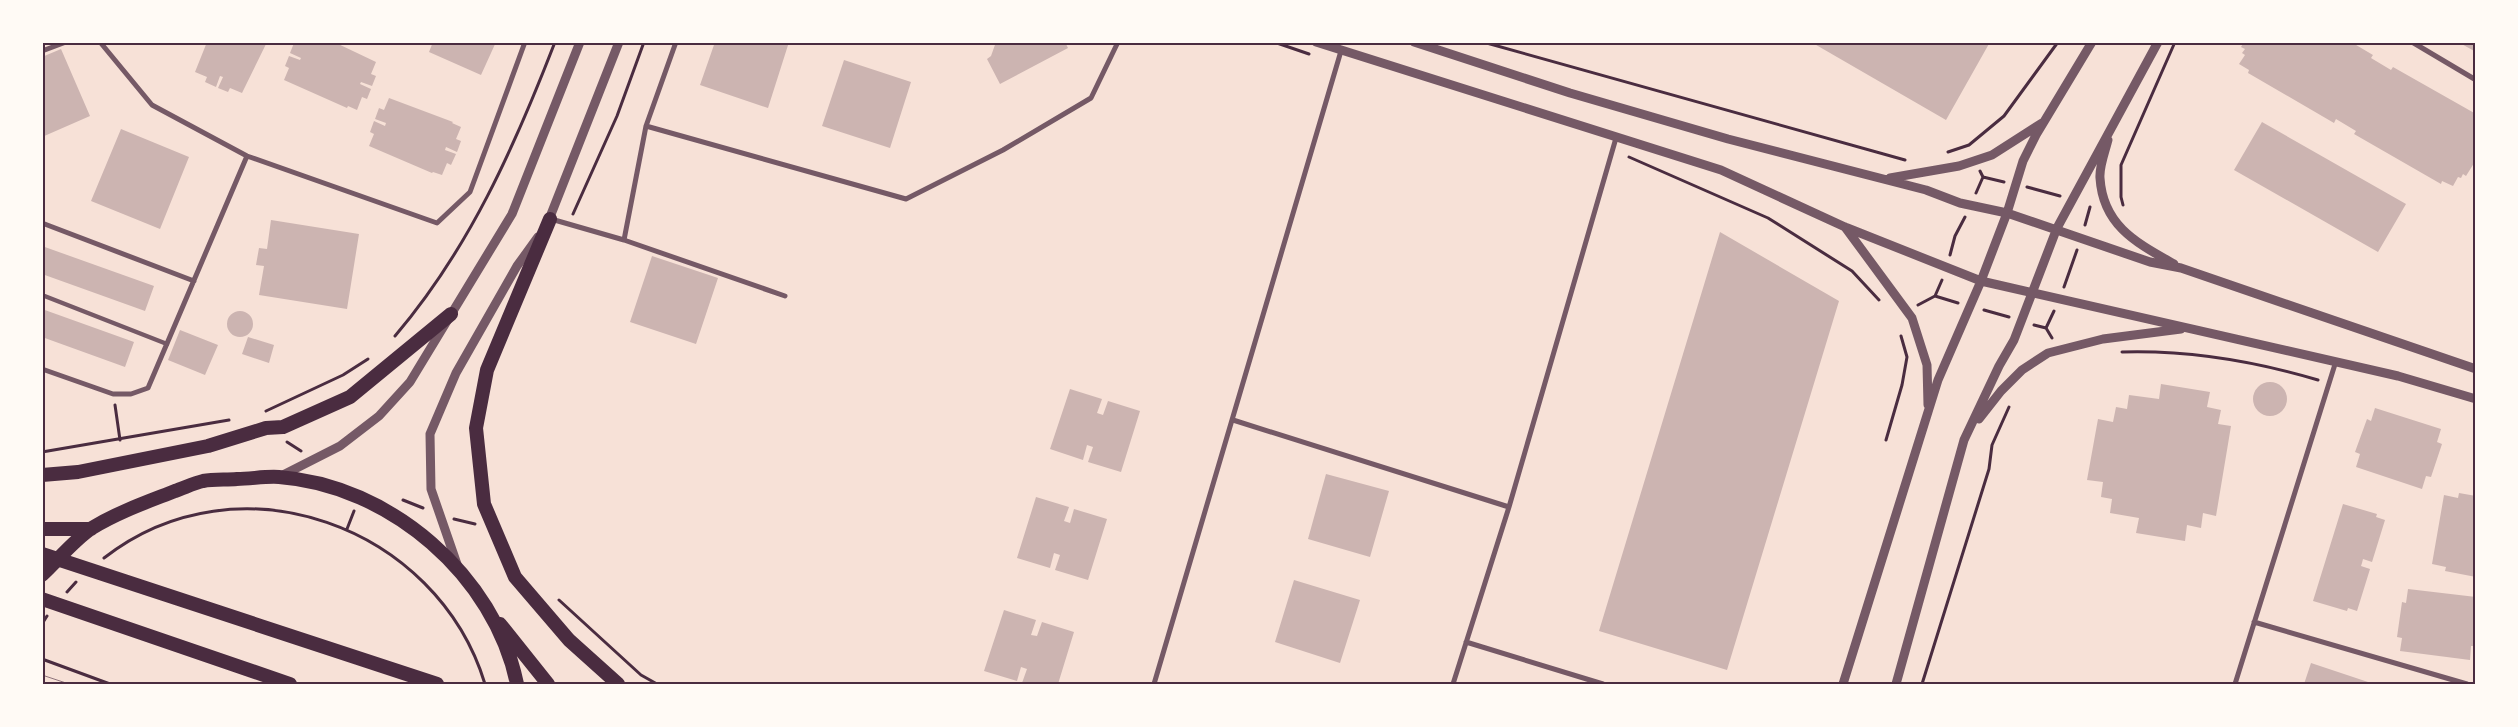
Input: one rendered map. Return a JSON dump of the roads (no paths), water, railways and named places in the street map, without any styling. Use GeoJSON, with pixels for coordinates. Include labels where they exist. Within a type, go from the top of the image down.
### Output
{"type":"FeatureCollection","features":[{"type":"Feature","properties":{"kind":"highway"},"geometry":{"type":"LineString","coordinates":[[550,219],[487,370],[476,428],[484,504],[515,577],[569,640],[618,684]]}},
{"type":"Feature","properties":{"kind":"highway"},"geometry":{"type":"LineString","coordinates":[[42,475],[78,472],[208,446],[266,428],[283,427],[350,397],[451,314]]}},
{"type":"Feature","properties":{"kind":"highway"},"geometry":{"type":"LineString","coordinates":[[42,575],[91,529],[140,504],[203,481],[278,477],[324,486],[358,498],[396,517],[430,542],[460,572],[548,684]]}},
{"type":"Feature","properties":{"kind":"highway"},"geometry":{"type":"LineString","coordinates":[[42,529],[91,529]]}},
{"type":"Feature","properties":{"kind":"highway"},"geometry":{"type":"LineString","coordinates":[[42,554],[437,684]]}},
{"type":"Feature","properties":{"kind":"highway"},"geometry":{"type":"LineString","coordinates":[[47,605],[137,631],[290,684]]}},
{"type":"Feature","properties":{"kind":"highway"},"geometry":{"type":"LineString","coordinates":[[487,608],[513,666],[517,684]]}},
{"type":"Feature","properties":{"kind":"street"},"geometry":{"type":"LineString","coordinates":[[42,51],[66,42]]}},
{"type":"Feature","properties":{"kind":"street"},"geometry":{"type":"LineString","coordinates":[[100,42],[152,105],[247,156],[437,222],[470,192],[525,42]]}},
{"type":"Feature","properties":{"kind":"street"},"geometry":{"type":"LineString","coordinates":[[278,477],[340,446],[379,416],[410,382],[512,214],[580,42]]}},
{"type":"Feature","properties":{"kind":"street"},"geometry":{"type":"LineString","coordinates":[[460,572],[431,489],[430,434],[456,374],[517,266],[550,219],[619,42]]}},
{"type":"Feature","properties":{"kind":"street"},"geometry":{"type":"LineString","coordinates":[[624,240],[646,126],[676,42]]}},
{"type":"Feature","properties":{"kind":"street"},"geometry":{"type":"LineString","coordinates":[[646,126],[906,199],[1003,150],[1091,98],[1118,42]]}},
{"type":"Feature","properties":{"kind":"street"},"geometry":{"type":"LineString","coordinates":[[1316,42],[1721,170],[1845,227],[1946,269],[1981,281],[2058,300],[2336,361],[2398,376],[2476,399]]}},
{"type":"Feature","properties":{"kind":"street"},"geometry":{"type":"LineString","coordinates":[[1414,42],[1570,93],[1728,139],[1885,179],[2057,228],[2150,262],[2181,268],[2476,369]]}},
{"type":"Feature","properties":{"kind":"street"},"geometry":{"type":"LineString","coordinates":[[1843,684],[1938,380],[1981,281],[2007,213],[2023,161],[2092,42]]}},
{"type":"Feature","properties":{"kind":"street"},"geometry":{"type":"LineString","coordinates":[[1896,684],[1964,440],[2022,321],[2057,228],[2158,42]]}},
{"type":"Feature","properties":{"kind":"street"},"geometry":{"type":"LineString","coordinates":[[2412,42],[2476,80]]}},
{"type":"Feature","properties":{"kind":"street"},"geometry":{"type":"LineString","coordinates":[[1154,684],[1341,51]]}},
{"type":"Feature","properties":{"kind":"street"},"geometry":{"type":"LineString","coordinates":[[1885,179],[1959,166],[1992,155],[2044,122]]}},
{"type":"Feature","properties":{"kind":"street"},"geometry":{"type":"LineString","coordinates":[[2110,130],[2100,177],[2106,211],[2133,241],[2181,268]]}},
{"type":"Feature","properties":{"kind":"street"},"geometry":{"type":"LineString","coordinates":[[1453,684],[1510,506],[1616,138]]}},
{"type":"Feature","properties":{"kind":"street"},"geometry":{"type":"LineString","coordinates":[[42,370],[113,394],[131,394],[148,388],[247,156]]}},
{"type":"Feature","properties":{"kind":"street"},"geometry":{"type":"LineString","coordinates":[[550,219],[624,240],[785,296]]}},
{"type":"Feature","properties":{"kind":"street"},"geometry":{"type":"LineString","coordinates":[[42,224],[194,281]]}},
{"type":"Feature","properties":{"kind":"street"},"geometry":{"type":"LineString","coordinates":[[1845,227],[1912,318],[1927,365],[1928,415]]}},
{"type":"Feature","properties":{"kind":"street"},"geometry":{"type":"LineString","coordinates":[[42,295],[167,344]]}},
{"type":"Feature","properties":{"kind":"street"},"geometry":{"type":"LineString","coordinates":[[1964,440],[2001,391],[2022,370],[2048,353],[2103,339],[2187,328]]}},
{"type":"Feature","properties":{"kind":"street"},"geometry":{"type":"LineString","coordinates":[[2234,684],[2336,361]]}},
{"type":"Feature","properties":{"kind":"street"},"geometry":{"type":"LineString","coordinates":[[1233,420],[1510,506]]}},
{"type":"Feature","properties":{"kind":"street"},"geometry":{"type":"LineString","coordinates":[[2254,622],[2467,684]]}},
{"type":"Feature","properties":{"kind":"street"},"geometry":{"type":"LineString","coordinates":[[1466,642],[1603,684]]}},
{"type":"Feature","properties":{"kind":"tram line"},"geometry":{"type":"LineString","coordinates":[[42,675],[69,684]]}}]}
